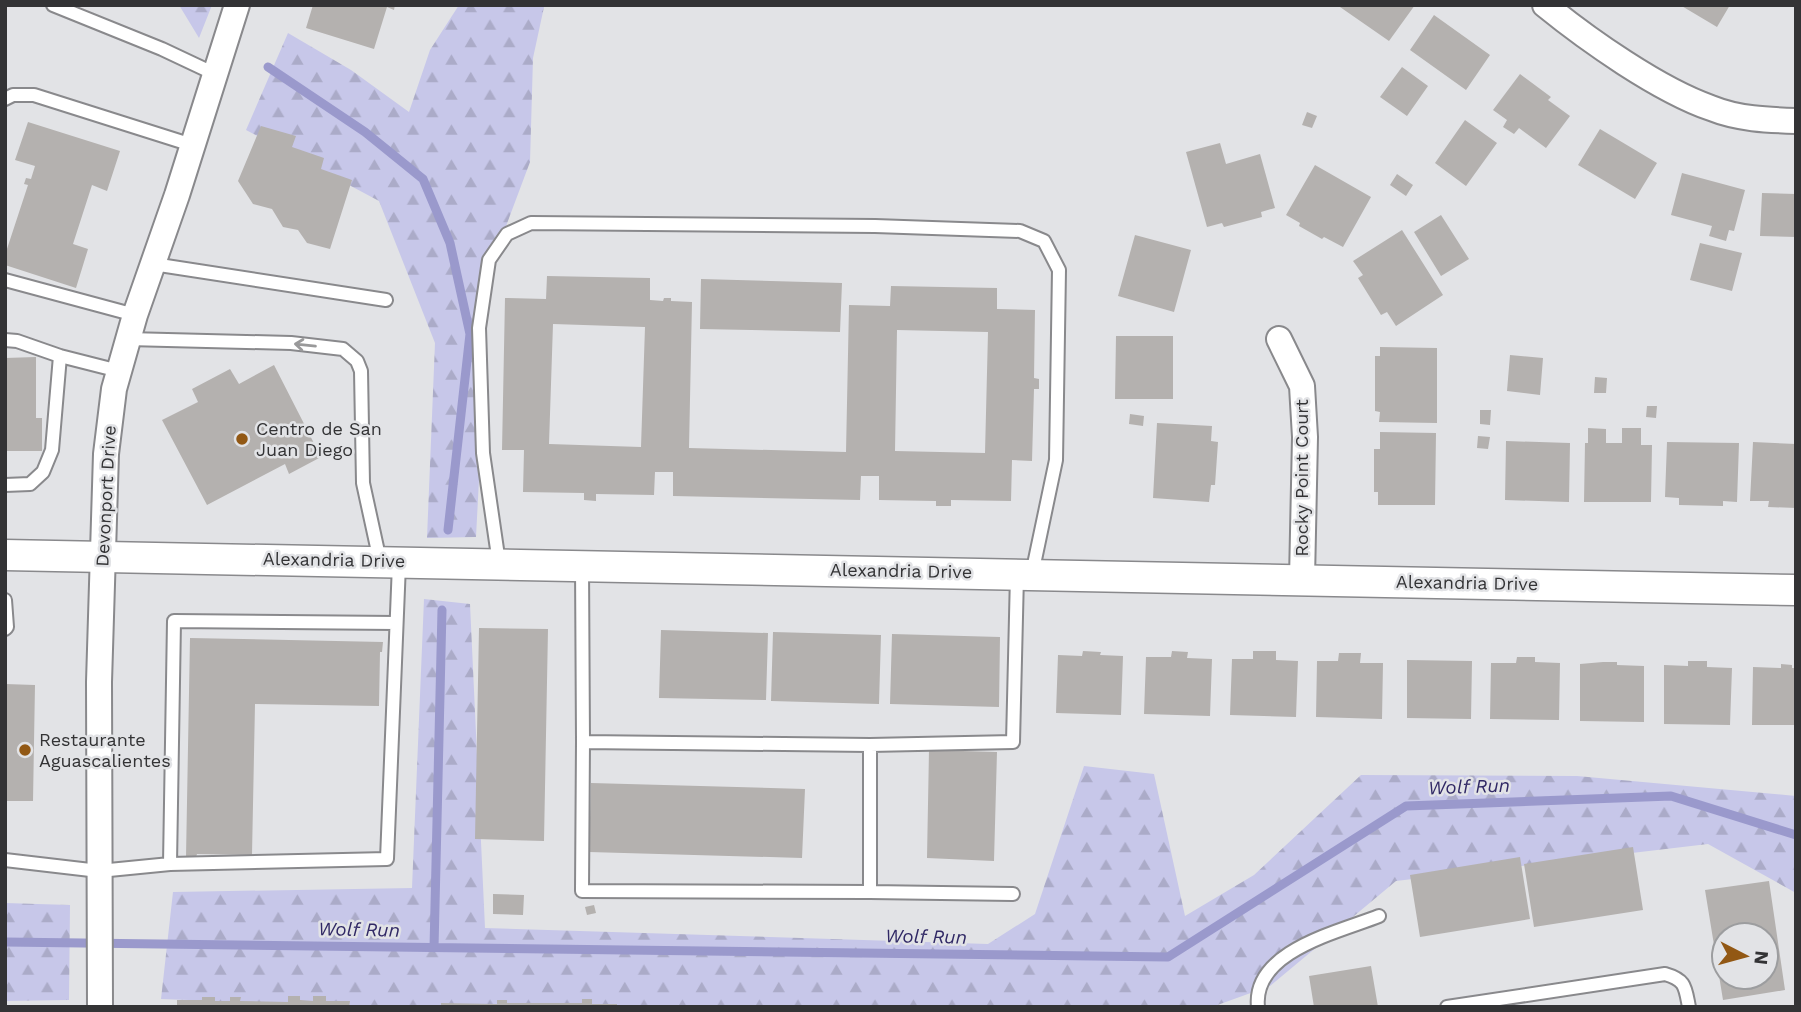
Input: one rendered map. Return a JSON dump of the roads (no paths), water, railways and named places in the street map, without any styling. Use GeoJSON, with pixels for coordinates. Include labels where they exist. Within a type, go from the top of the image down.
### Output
{"type":"FeatureCollection","features":[{"type":"Feature","properties":{"kind":"street","name":"Devonport Drive"},"geometry":{"type":"LineString","coordinates":[[100,1007],[99,682],[106,454],[114,389],[131,327],[237,5]]}},
{"type":"Feature","properties":{"kind":"street"},"geometry":{"type":"LineString","coordinates":[[1545,5],[1645,74],[1711,108],[1758,120],[1796,121]]}},
{"type":"Feature","properties":{"kind":"street","name":"Rocky Point Court"},"geometry":{"type":"LineString","coordinates":[[1279,339],[1302,386],[1305,437],[1302,579]]}},
{"type":"Feature","properties":{"kind":"street","name":"Alexandria Drive"},"geometry":{"type":"LineString","coordinates":[[5,555],[1796,590]]}},
{"type":"Feature","properties":{"kind":"lane"},"geometry":{"type":"LineString","coordinates":[[53,5],[162,49],[215,74]]}},
{"type":"Feature","properties":{"kind":"lane"},"geometry":{"type":"LineString","coordinates":[[5,99],[13,95],[34,95],[192,145]]}},
{"type":"Feature","properties":{"kind":"lane"},"geometry":{"type":"LineString","coordinates":[[499,563],[483,453],[480,328],[489,260],[506,234],[531,223],[875,226],[1020,231],[1044,241],[1059,270],[1056,460],[1025,574],[1013,742],[870,745],[583,741]]}},
{"type":"Feature","properties":{"kind":"lane"},"geometry":{"type":"LineString","coordinates":[[153,264],[386,299]]}},
{"type":"Feature","properties":{"kind":"lane"},"geometry":{"type":"LineString","coordinates":[[5,280],[131,327],[343,349],[357,361],[361,371],[363,483],[389,561],[396,623],[387,859],[170,864],[99,871],[5,860]]}},
{"type":"Feature","properties":{"kind":"lane"},"geometry":{"type":"LineString","coordinates":[[5,340],[17,341],[60,356],[118,371]]}},
{"type":"Feature","properties":{"kind":"lane"},"geometry":{"type":"LineString","coordinates":[[5,485],[30,484],[43,472],[52,450],[60,356]]}},
{"type":"Feature","properties":{"kind":"lane"},"geometry":{"type":"LineString","coordinates":[[582,565],[582,891],[1013,894]]}},
{"type":"Feature","properties":{"kind":"lane"},"geometry":{"type":"LineString","coordinates":[[5,600],[5,629]]}},
{"type":"Feature","properties":{"kind":"lane"},"geometry":{"type":"LineString","coordinates":[[170,864],[174,621],[396,623]]}},
{"type":"Feature","properties":{"kind":"lane"},"geometry":{"type":"LineString","coordinates":[[870,745],[870,892]]}},
{"type":"Feature","properties":{"kind":"lane"},"geometry":{"type":"LineString","coordinates":[[1258,1007],[1257,995],[1270,968],[1294,949],[1379,916]]}},
{"type":"Feature","properties":{"kind":"lane"},"geometry":{"type":"LineString","coordinates":[[1447,1007],[1665,974],[1678,978],[1686,987],[1689,1007]]}},
{"type":"Feature","properties":{"kind":"waterway"},"geometry":{"type":"LineString","coordinates":[[268,67],[365,132],[423,179],[450,243],[470,334],[448,530]]}},
{"type":"Feature","properties":{"kind":"waterway"},"geometry":{"type":"LineString","coordinates":[[434,948],[442,610]]}},
{"type":"Feature","properties":{"kind":"waterway","name":"Wolf Run"},"geometry":{"type":"LineString","coordinates":[[5,942],[1168,957],[1406,806],[1671,796],[1796,835]]}},
{"type":"Feature","properties":{"kind":"place","name":"Centro de San Juan Diego"},"geometry":{"type":"Point","coordinates":[242,439]}},
{"type":"Feature","properties":{"kind":"place","name":"Restaurante Aguascalientes"},"geometry":{"type":"Point","coordinates":[25,750]}}]}
